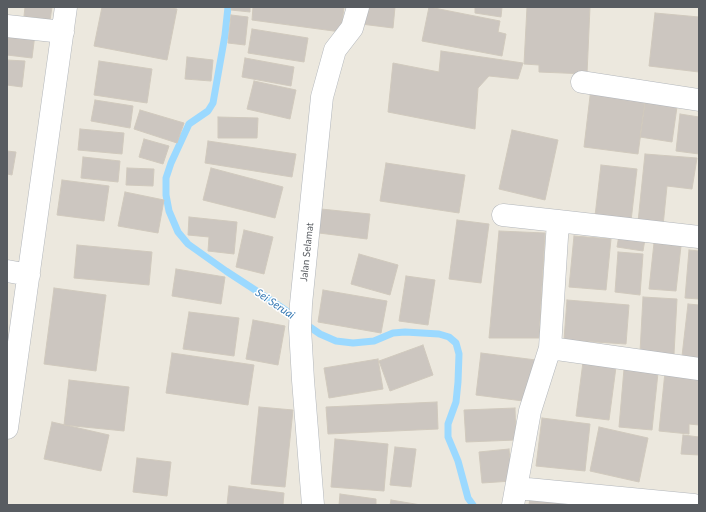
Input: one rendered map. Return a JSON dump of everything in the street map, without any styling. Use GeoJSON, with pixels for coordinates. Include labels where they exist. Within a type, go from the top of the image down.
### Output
{"type":"FeatureCollection","features":[{"type":"Feature","properties":{"kind":"street"},"geometry":{"type":"LineString","coordinates":[[7,428],[66,7]]}},
{"type":"Feature","properties":{"kind":"street","name":"Jalan Selamat"},"geometry":{"type":"LineString","coordinates":[[313,505],[303,380],[300,328],[301,304],[322,97],[335,50],[352,28],[358,7]]}},
{"type":"Feature","properties":{"kind":"street"},"geometry":{"type":"LineString","coordinates":[[7,26],[63,32]]}},
{"type":"Feature","properties":{"kind":"street"},"geometry":{"type":"LineString","coordinates":[[582,82],[699,100]]}},
{"type":"Feature","properties":{"kind":"street"},"geometry":{"type":"LineString","coordinates":[[503,215],[699,237]]}},
{"type":"Feature","properties":{"kind":"street"},"geometry":{"type":"LineString","coordinates":[[558,221],[550,348],[530,412],[515,496],[694,505]]}},
{"type":"Feature","properties":{"kind":"street"},"geometry":{"type":"LineString","coordinates":[[7,271],[28,274]]}},
{"type":"Feature","properties":{"kind":"street"},"geometry":{"type":"LineString","coordinates":[[550,348],[699,369]]}},
{"type":"Feature","properties":{"kind":"building"},"geometry":{"type":"Polygon","coordinates":[[[25,7],[52,7],[50,20],[24,16],[25,7]]]}},
{"type":"Feature","properties":{"kind":"building"},"geometry":{"type":"Polygon","coordinates":[[[102,7],[164,7],[177,9],[167,60],[94,46],[102,7]]]}},
{"type":"Feature","properties":{"kind":"building"},"geometry":{"type":"Polygon","coordinates":[[[232,7],[250,7],[250,12],[231,10],[232,7]]]}},
{"type":"Feature","properties":{"kind":"building"},"geometry":{"type":"Polygon","coordinates":[[[253,7],[344,7],[341,32],[252,20],[253,7]]]}},
{"type":"Feature","properties":{"kind":"building"},"geometry":{"type":"Polygon","coordinates":[[[363,7],[395,7],[393,28],[361,24],[363,7]]]}},
{"type":"Feature","properties":{"kind":"building"},"geometry":{"type":"Polygon","coordinates":[[[429,7],[500,21],[498,32],[506,34],[502,56],[422,41],[429,7]]]}},
{"type":"Feature","properties":{"kind":"building"},"geometry":{"type":"Polygon","coordinates":[[[475,7],[502,7],[501,17],[475,13],[475,7]]]}},
{"type":"Feature","properties":{"kind":"building"},"geometry":{"type":"Polygon","coordinates":[[[527,7],[590,7],[587,74],[539,72],[539,65],[524,64],[527,7]]]}},
{"type":"Feature","properties":{"kind":"building"},"geometry":{"type":"Polygon","coordinates":[[[655,13],[699,17],[699,72],[649,66],[655,13]]]}},
{"type":"Feature","properties":{"kind":"building"},"geometry":{"type":"Polygon","coordinates":[[[231,15],[248,17],[245,45],[228,43],[231,15]]]}},
{"type":"Feature","properties":{"kind":"building"},"geometry":{"type":"Polygon","coordinates":[[[252,29],[308,38],[304,62],[248,53],[252,29]]]}},
{"type":"Feature","properties":{"kind":"building"},"geometry":{"type":"Polygon","coordinates":[[[7,30],[35,34],[32,58],[7,55],[7,30]]]}},
{"type":"Feature","properties":{"kind":"building"},"geometry":{"type":"Polygon","coordinates":[[[441,51],[523,63],[518,79],[489,76],[478,88],[475,129],[388,112],[393,63],[439,72],[441,51]]]}},
{"type":"Feature","properties":{"kind":"building"},"geometry":{"type":"Polygon","coordinates":[[[187,57],[213,60],[211,81],[185,79],[187,57]]]}},
{"type":"Feature","properties":{"kind":"building"},"geometry":{"type":"Polygon","coordinates":[[[245,58],[294,67],[291,86],[242,77],[245,58]]]}},
{"type":"Feature","properties":{"kind":"building"},"geometry":{"type":"Polygon","coordinates":[[[7,60],[25,61],[22,87],[7,85],[7,60]]]}},
{"type":"Feature","properties":{"kind":"building"},"geometry":{"type":"Polygon","coordinates":[[[99,61],[152,69],[147,103],[94,95],[99,61]]]}},
{"type":"Feature","properties":{"kind":"building"},"geometry":{"type":"Polygon","coordinates":[[[254,81],[296,90],[290,119],[247,109],[254,81]]]}},
{"type":"Feature","properties":{"kind":"building"},"geometry":{"type":"Polygon","coordinates":[[[591,88],[646,95],[638,154],[584,147],[591,88]]]}},
{"type":"Feature","properties":{"kind":"building"},"geometry":{"type":"Polygon","coordinates":[[[646,95],[678,100],[672,142],[640,137],[646,95]]]}},
{"type":"Feature","properties":{"kind":"building"},"geometry":{"type":"Polygon","coordinates":[[[95,100],[133,106],[130,128],[91,121],[95,100]]]}},
{"type":"Feature","properties":{"kind":"building"},"geometry":{"type":"Polygon","coordinates":[[[140,110],[184,123],[177,143],[134,129],[140,110]]]}},
{"type":"Feature","properties":{"kind":"building"},"geometry":{"type":"Polygon","coordinates":[[[680,114],[699,117],[699,154],[676,151],[680,114]]]}},
{"type":"Feature","properties":{"kind":"building"},"geometry":{"type":"Polygon","coordinates":[[[218,117],[258,118],[257,138],[218,138],[218,117]]]}},
{"type":"Feature","properties":{"kind":"building"},"geometry":{"type":"Polygon","coordinates":[[[80,129],[124,133],[122,154],[78,150],[80,129]]]}},
{"type":"Feature","properties":{"kind":"building"},"geometry":{"type":"Polygon","coordinates":[[[512,130],[558,140],[545,200],[499,189],[512,130]]]}},
{"type":"Feature","properties":{"kind":"building"},"geometry":{"type":"Polygon","coordinates":[[[144,139],[169,146],[163,164],[139,157],[144,139]]]}},
{"type":"Feature","properties":{"kind":"building"},"geometry":{"type":"Polygon","coordinates":[[[208,141],[296,154],[292,177],[205,163],[208,141]]]}},
{"type":"Feature","properties":{"kind":"building"},"geometry":{"type":"Polygon","coordinates":[[[7,151],[16,152],[12,175],[7,174],[7,151]]]}},
{"type":"Feature","properties":{"kind":"building"},"geometry":{"type":"Polygon","coordinates":[[[645,154],[697,158],[692,189],[667,186],[663,226],[638,222],[645,154]]]}},
{"type":"Feature","properties":{"kind":"building"},"geometry":{"type":"Polygon","coordinates":[[[83,157],[120,161],[118,182],[81,178],[83,157]]]}},
{"type":"Feature","properties":{"kind":"building"},"geometry":{"type":"Polygon","coordinates":[[[386,163],[465,175],[459,213],[380,201],[386,163]]]}},
{"type":"Feature","properties":{"kind":"building"},"geometry":{"type":"Polygon","coordinates":[[[601,165],[637,169],[631,221],[595,216],[601,165]]]}},
{"type":"Feature","properties":{"kind":"building"},"geometry":{"type":"Polygon","coordinates":[[[127,168],[154,169],[153,186],[126,185],[127,168]]]}},
{"type":"Feature","properties":{"kind":"building"},"geometry":{"type":"Polygon","coordinates":[[[211,168],[283,187],[275,218],[203,200],[211,168]]]}},
{"type":"Feature","properties":{"kind":"building"},"geometry":{"type":"Polygon","coordinates":[[[62,180],[109,186],[104,221],[57,215],[62,180]]]}},
{"type":"Feature","properties":{"kind":"building"},"geometry":{"type":"Polygon","coordinates":[[[125,192],[164,200],[158,233],[118,226],[125,192]]]}},
{"type":"Feature","properties":{"kind":"building"},"geometry":{"type":"Polygon","coordinates":[[[321,209],[370,214],[367,239],[319,233],[321,209]]]}},
{"type":"Feature","properties":{"kind":"building"},"geometry":{"type":"Polygon","coordinates":[[[189,217],[237,222],[234,254],[208,251],[209,237],[188,235],[189,217]]]}},
{"type":"Feature","properties":{"kind":"building"},"geometry":{"type":"Polygon","coordinates":[[[457,220],[489,224],[481,283],[449,279],[457,220]]]}},
{"type":"Feature","properties":{"kind":"building"},"geometry":{"type":"Polygon","coordinates":[[[244,230],[273,237],[264,274],[236,267],[244,230]]]}},
{"type":"Feature","properties":{"kind":"building"},"geometry":{"type":"Polygon","coordinates":[[[499,231],[545,233],[539,338],[489,338],[499,231]]]}},
{"type":"Feature","properties":{"kind":"building"},"geometry":{"type":"Polygon","coordinates":[[[619,235],[645,239],[643,251],[617,247],[619,235]]]}},
{"type":"Feature","properties":{"kind":"building"},"geometry":{"type":"Polygon","coordinates":[[[574,236],[611,239],[606,290],[569,287],[574,236]]]}},
{"type":"Feature","properties":{"kind":"building"},"geometry":{"type":"Polygon","coordinates":[[[654,243],[681,246],[676,291],[649,289],[654,243]]]}},
{"type":"Feature","properties":{"kind":"building"},"geometry":{"type":"Polygon","coordinates":[[[77,245],[152,252],[149,285],[74,278],[77,245]]]}},
{"type":"Feature","properties":{"kind":"building"},"geometry":{"type":"Polygon","coordinates":[[[689,250],[699,251],[699,299],[685,298],[689,250]]]}},
{"type":"Feature","properties":{"kind":"building"},"geometry":{"type":"Polygon","coordinates":[[[618,252],[643,254],[640,295],[615,292],[618,252]]]}},
{"type":"Feature","properties":{"kind":"building"},"geometry":{"type":"Polygon","coordinates":[[[359,254],[398,265],[390,295],[351,284],[359,254]]]}},
{"type":"Feature","properties":{"kind":"building"},"geometry":{"type":"Polygon","coordinates":[[[176,269],[225,277],[221,304],[172,296],[176,269]]]}},
{"type":"Feature","properties":{"kind":"building"},"geometry":{"type":"Polygon","coordinates":[[[406,276],[435,280],[428,325],[399,321],[406,276]]]}},
{"type":"Feature","properties":{"kind":"building"},"geometry":{"type":"Polygon","coordinates":[[[54,288],[106,295],[96,371],[44,364],[54,288]]]}},
{"type":"Feature","properties":{"kind":"building"},"geometry":{"type":"Polygon","coordinates":[[[323,290],[387,301],[381,333],[318,322],[323,290]]]}},
{"type":"Feature","properties":{"kind":"building"},"geometry":{"type":"Polygon","coordinates":[[[643,297],[677,299],[674,354],[640,352],[643,297]]]}},
{"type":"Feature","properties":{"kind":"building"},"geometry":{"type":"Polygon","coordinates":[[[567,300],[629,305],[626,344],[564,340],[567,300]]]}},
{"type":"Feature","properties":{"kind":"building"},"geometry":{"type":"Polygon","coordinates":[[[688,304],[699,305],[699,358],[682,356],[688,304]]]}},
{"type":"Feature","properties":{"kind":"building"},"geometry":{"type":"Polygon","coordinates":[[[189,312],[239,318],[234,356],[183,349],[189,312]]]}},
{"type":"Feature","properties":{"kind":"building"},"geometry":{"type":"Polygon","coordinates":[[[253,320],[285,326],[278,365],[246,359],[253,320]]]}},
{"type":"Feature","properties":{"kind":"building"},"geometry":{"type":"Polygon","coordinates":[[[423,345],[433,375],[390,391],[379,361],[423,345]]]}},
{"type":"Feature","properties":{"kind":"building"},"geometry":{"type":"Polygon","coordinates":[[[172,353],[254,365],[248,405],[166,393],[172,353]]]}},
{"type":"Feature","properties":{"kind":"building"},"geometry":{"type":"Polygon","coordinates":[[[481,353],[536,360],[531,402],[476,395],[481,353]]]}},
{"type":"Feature","properties":{"kind":"building"},"geometry":{"type":"Polygon","coordinates":[[[378,359],[383,389],[329,398],[324,368],[378,359]]]}},
{"type":"Feature","properties":{"kind":"building"},"geometry":{"type":"Polygon","coordinates":[[[583,362],[616,367],[609,420],[576,416],[583,362]]]}},
{"type":"Feature","properties":{"kind":"building"},"geometry":{"type":"Polygon","coordinates":[[[624,369],[658,373],[652,430],[619,427],[624,369]]]}},
{"type":"Feature","properties":{"kind":"building"},"geometry":{"type":"Polygon","coordinates":[[[665,372],[699,376],[699,425],[689,424],[689,434],[659,431],[665,372]]]}},
{"type":"Feature","properties":{"kind":"building"},"geometry":{"type":"Polygon","coordinates":[[[69,380],[129,387],[124,431],[64,425],[69,380]]]}},
{"type":"Feature","properties":{"kind":"building"},"geometry":{"type":"Polygon","coordinates":[[[437,402],[438,429],[328,434],[326,407],[437,402]]]}},
{"type":"Feature","properties":{"kind":"building"},"geometry":{"type":"Polygon","coordinates":[[[259,407],[293,410],[285,487],[251,484],[259,407]]]}},
{"type":"Feature","properties":{"kind":"building"},"geometry":{"type":"Polygon","coordinates":[[[515,408],[516,440],[466,442],[464,410],[515,408]]]}},
{"type":"Feature","properties":{"kind":"building"},"geometry":{"type":"Polygon","coordinates":[[[542,418],[590,424],[585,471],[536,466],[542,418]]]}},
{"type":"Feature","properties":{"kind":"building"},"geometry":{"type":"Polygon","coordinates":[[[52,422],[109,435],[101,471],[44,459],[52,422]]]}},
{"type":"Feature","properties":{"kind":"building"},"geometry":{"type":"Polygon","coordinates":[[[599,427],[648,438],[639,482],[590,471],[599,427]]]}},
{"type":"Feature","properties":{"kind":"building"},"geometry":{"type":"Polygon","coordinates":[[[683,435],[699,437],[699,455],[681,454],[683,435]]]}},
{"type":"Feature","properties":{"kind":"building"},"geometry":{"type":"Polygon","coordinates":[[[335,439],[388,444],[384,491],[331,487],[335,439]]]}},
{"type":"Feature","properties":{"kind":"building"},"geometry":{"type":"Polygon","coordinates":[[[395,447],[416,449],[411,487],[390,485],[395,447]]]}},
{"type":"Feature","properties":{"kind":"building"},"geometry":{"type":"Polygon","coordinates":[[[509,449],[512,481],[482,483],[479,452],[509,449]]]}},
{"type":"Feature","properties":{"kind":"building"},"geometry":{"type":"Polygon","coordinates":[[[137,458],[171,462],[167,496],[133,492],[137,458]]]}},
{"type":"Feature","properties":{"kind":"building"},"geometry":{"type":"Polygon","coordinates":[[[229,486],[284,493],[283,505],[227,505],[229,486]]]}},
{"type":"Feature","properties":{"kind":"building"},"geometry":{"type":"Polygon","coordinates":[[[531,490],[572,493],[571,505],[529,505],[531,490]]]}},
{"type":"Feature","properties":{"kind":"building"},"geometry":{"type":"Polygon","coordinates":[[[340,494],[376,499],[376,505],[339,505],[340,494]]]}},
{"type":"Feature","properties":{"kind":"building"},"geometry":{"type":"Polygon","coordinates":[[[391,500],[421,505],[390,505],[391,500]]]}},
{"type":"Feature","properties":{"kind":"waterway","name":"Sei Seruai"},"geometry":{"type":"LineString","coordinates":[[228,7],[225,35],[213,103],[208,111],[189,124],[171,163],[166,178],[166,195],[169,211],[178,232],[188,244],[226,271],[320,334],[336,341],[353,343],[374,341],[393,333],[405,332],[439,334],[449,337],[456,343],[459,354],[458,382],[456,402],[448,424],[448,437],[458,461],[468,498],[473,505]]}}]}
